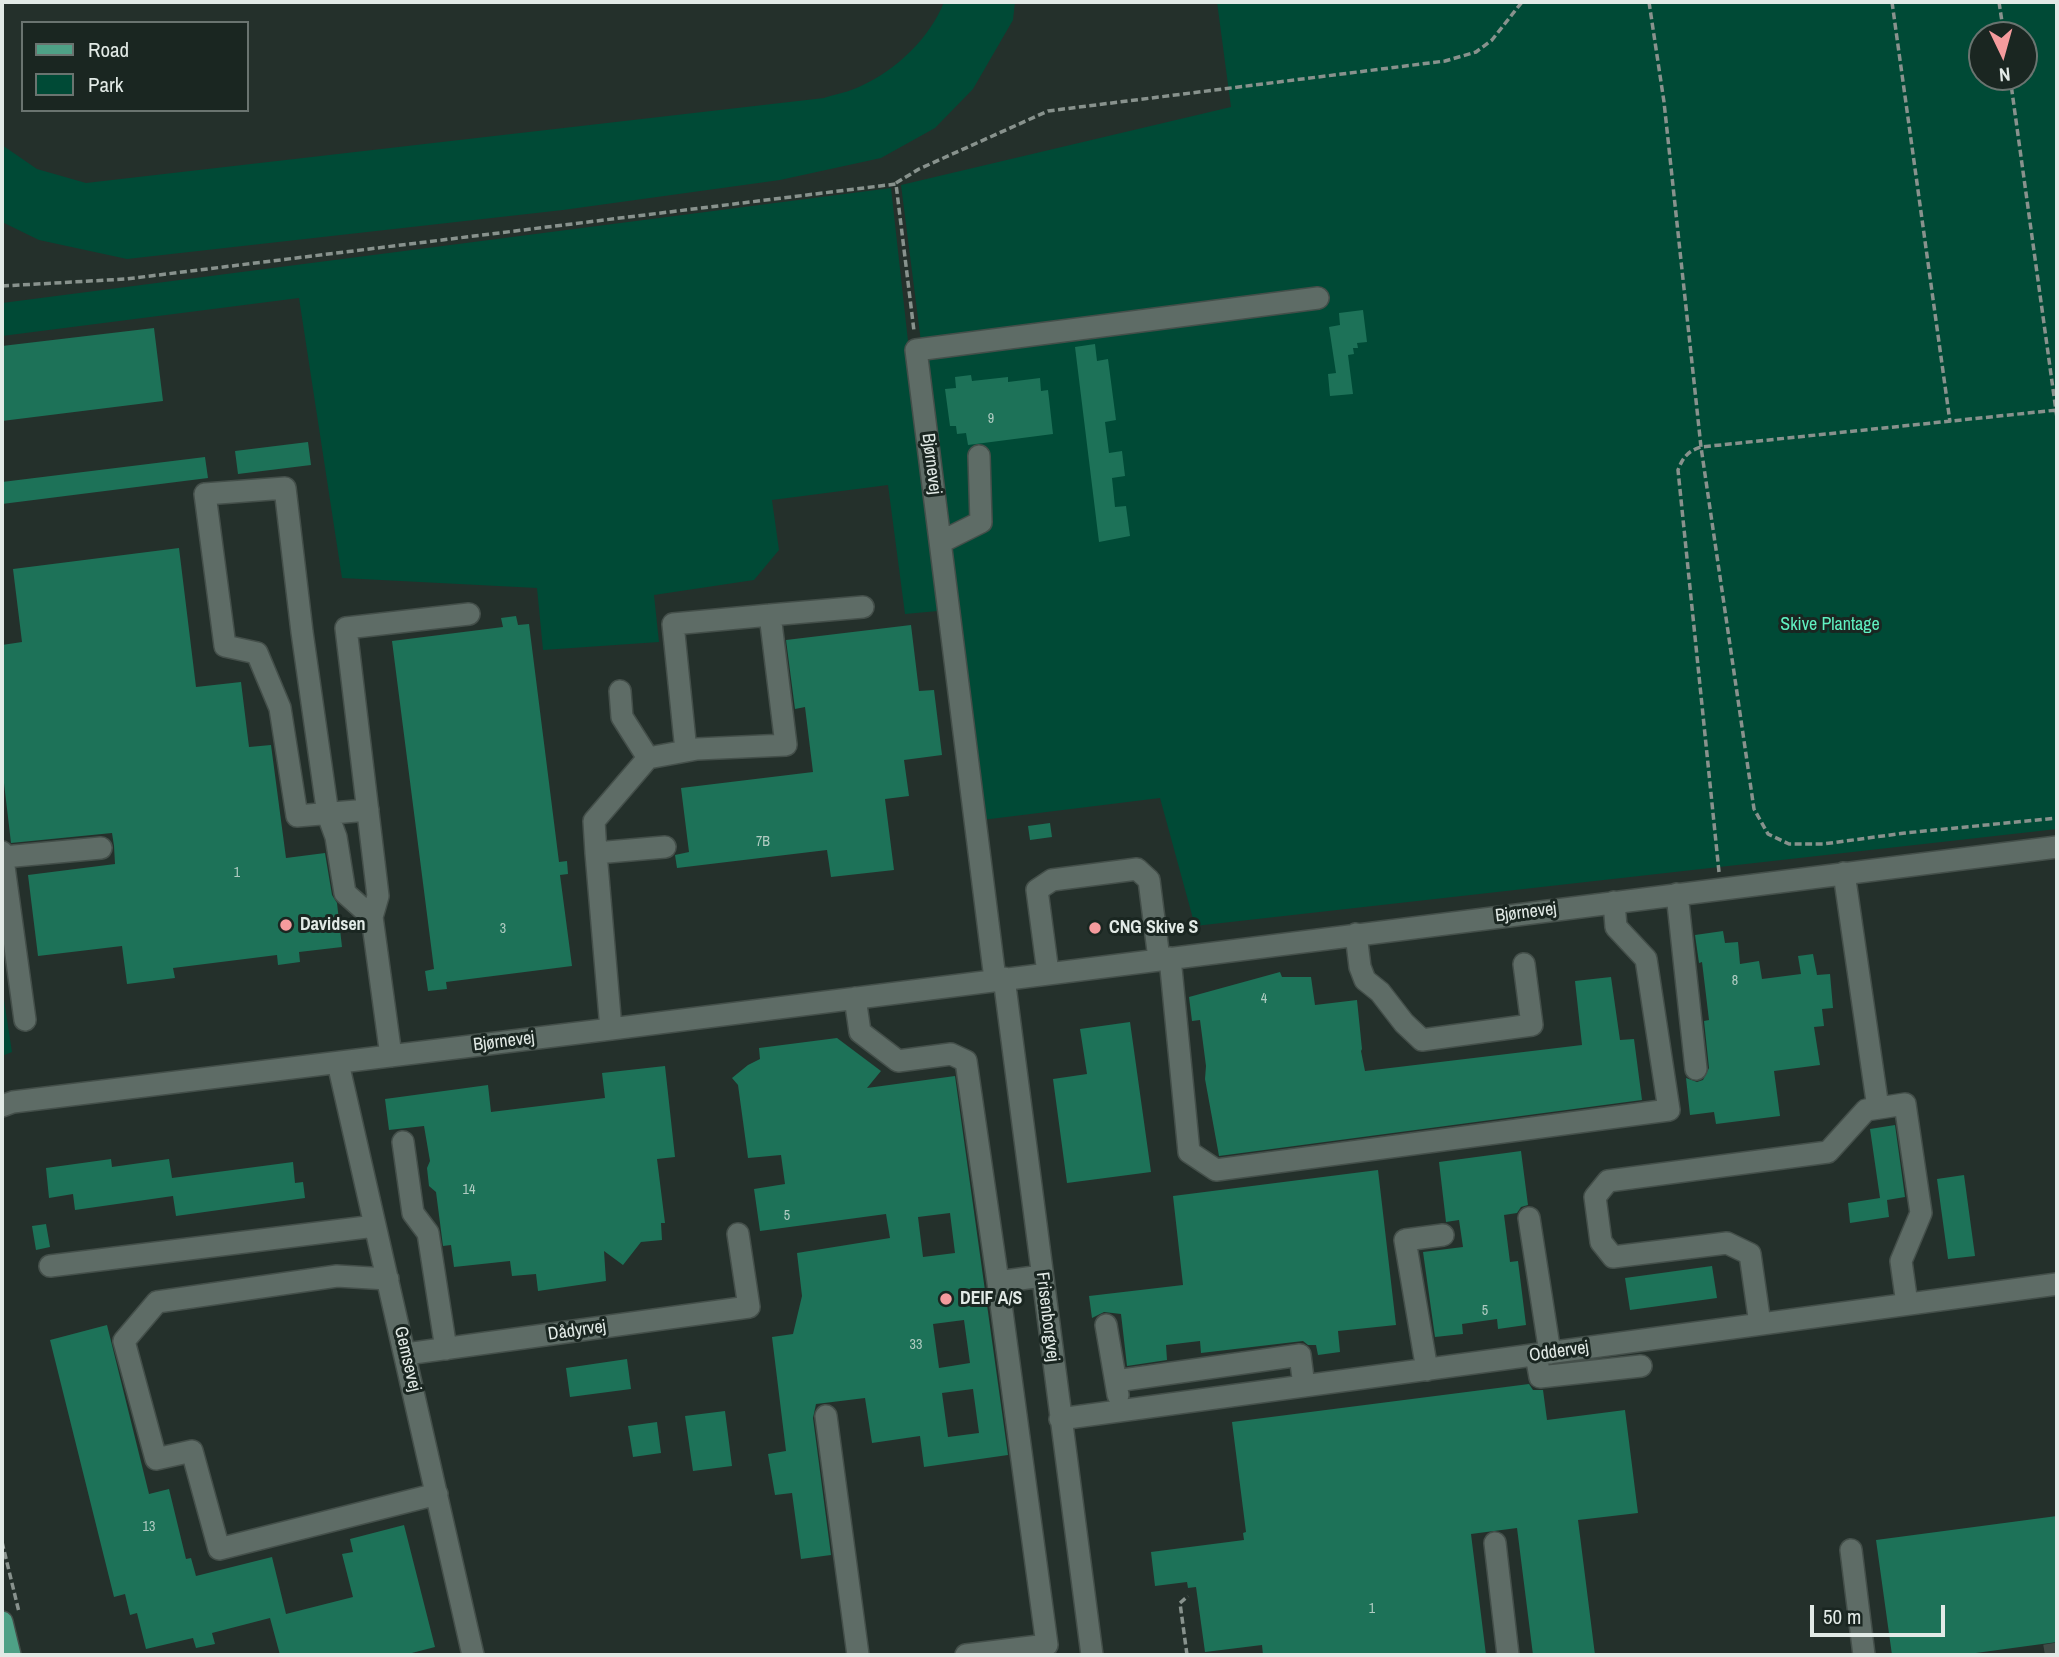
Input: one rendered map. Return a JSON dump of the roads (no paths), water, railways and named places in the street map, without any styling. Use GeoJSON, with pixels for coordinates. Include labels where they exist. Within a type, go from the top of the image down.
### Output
{"type":"FeatureCollection","features":[{"type":"Feature","properties":{"kind":"main road"},"geometry":{"type":"LineString","coordinates":[[10,1655],[11,1620]]}},
{"type":"Feature","properties":{"kind":"street","name":"Bjørnevej"},"geometry":{"type":"LineString","coordinates":[[1000,979],[916,349],[1318,298]]}},
{"type":"Feature","properties":{"kind":"street"},"geometry":{"type":"LineString","coordinates":[[941,542],[981,522],[979,456]]}},
{"type":"Feature","properties":{"kind":"street"},"geometry":{"type":"LineString","coordinates":[[368,810],[328,815],[298,816],[281,708],[257,653],[225,646],[205,494],[285,488],[328,815],[335,836],[345,893],[372,917]]}},
{"type":"Feature","properties":{"kind":"street"},"geometry":{"type":"LineString","coordinates":[[686,751],[673,624],[863,607]]}},
{"type":"Feature","properties":{"kind":"street"},"geometry":{"type":"LineString","coordinates":[[391,1056],[372,917],[378,896],[346,628],[469,614]]}},
{"type":"Feature","properties":{"kind":"street"},"geometry":{"type":"LineString","coordinates":[[611,1029],[594,821],[648,758],[686,751],[786,745],[771,615]]}},
{"type":"Feature","properties":{"kind":"street"},"geometry":{"type":"LineString","coordinates":[[620,691],[622,717],[648,758]]}},
{"type":"Feature","properties":{"kind":"street"},"geometry":{"type":"LineString","coordinates":[[596,853],[665,847]]}},
{"type":"Feature","properties":{"kind":"street","name":"Bjørnevej"},"geometry":{"type":"LineString","coordinates":[[6,1103],[2057,847]]}},
{"type":"Feature","properties":{"kind":"street"},"geometry":{"type":"LineString","coordinates":[[25,1020],[3,855],[101,848]]}},
{"type":"Feature","properties":{"kind":"street"},"geometry":{"type":"LineString","coordinates":[[1048,973],[1037,890],[1052,880],[1137,869],[1149,880],[1164,958],[1189,1152],[1216,1170],[1669,1110],[1646,959],[1616,927],[1614,902]]}},
{"type":"Feature","properties":{"kind":"street"},"geometry":{"type":"LineString","coordinates":[[1844,873],[1878,1108]]}},
{"type":"Feature","properties":{"kind":"street"},"geometry":{"type":"LineString","coordinates":[[1676,894],[1696,1069]]}},
{"type":"Feature","properties":{"kind":"street"},"geometry":{"type":"LineString","coordinates":[[1356,934],[1360,967],[1365,980],[1380,992],[1404,1023],[1422,1040],[1532,1026],[1524,964]]}},
{"type":"Feature","properties":{"kind":"street","name":"Frisenborgvej"},"geometry":{"type":"LineString","coordinates":[[1000,979],[1092,1655]]}},
{"type":"Feature","properties":{"kind":"street"},"geometry":{"type":"LineString","coordinates":[[855,998],[860,1032],[898,1061],[951,1054],[966,1061],[1047,1645],[966,1655]]}},
{"type":"Feature","properties":{"kind":"street","name":"Gemsevej"},"geometry":{"type":"LineString","coordinates":[[338,1063],[473,1655]]}},
{"type":"Feature","properties":{"kind":"street"},"geometry":{"type":"LineString","coordinates":[[1760,1324],[1750,1254],[1727,1243],[1613,1257],[1601,1242],[1595,1197],[1608,1181],[1828,1152],[1867,1110],[1905,1104],[1921,1213],[1901,1261],[1907,1304]]}},
{"type":"Feature","properties":{"kind":"street"},"geometry":{"type":"LineString","coordinates":[[403,1142],[413,1213],[428,1233],[446,1349]]}},
{"type":"Feature","properties":{"kind":"street"},"geometry":{"type":"LineString","coordinates":[[1529,1218],[1543,1354],[1540,1377],[1641,1366]]}},
{"type":"Feature","properties":{"kind":"street"},"geometry":{"type":"LineString","coordinates":[[50,1266],[375,1226]]}},
{"type":"Feature","properties":{"kind":"street","name":"Dådyrvej"},"geometry":{"type":"LineString","coordinates":[[406,1354],[749,1307],[738,1234]]}},
{"type":"Feature","properties":{"kind":"street"},"geometry":{"type":"LineString","coordinates":[[1427,1370],[1405,1240],[1443,1235]]}},
{"type":"Feature","properties":{"kind":"street"},"geometry":{"type":"LineString","coordinates":[[388,1279],[337,1276],[157,1303],[124,1341],[156,1459],[192,1451],[219,1549],[437,1493]]}},
{"type":"Feature","properties":{"kind":"street"},"geometry":{"type":"LineString","coordinates":[[998,1282],[1042,1276]]}},
{"type":"Feature","properties":{"kind":"street","name":"Oddervej"},"geometry":{"type":"LineString","coordinates":[[1060,1419],[2057,1283]]}},
{"type":"Feature","properties":{"kind":"street"},"geometry":{"type":"LineString","coordinates":[[1106,1325],[1121,1411]]}},
{"type":"Feature","properties":{"kind":"street"},"geometry":{"type":"LineString","coordinates":[[1116,1381],[1300,1355],[1304,1386]]}},
{"type":"Feature","properties":{"kind":"street"},"geometry":{"type":"LineString","coordinates":[[826,1416],[858,1655]]}},
{"type":"Feature","properties":{"kind":"street"},"geometry":{"type":"LineString","coordinates":[[1495,1543],[1507,1655]]}},
{"type":"Feature","properties":{"kind":"street"},"geometry":{"type":"LineString","coordinates":[[1851,1550],[1864,1655]]}},
{"type":"Feature","properties":{"kind":"tunnel"},"geometry":{"type":"LineString","coordinates":[[2045,1655],[2057,1653]]}},
{"type":"Feature","properties":{"kind":"place","name":"Davidsen"},"geometry":{"type":"Point","coordinates":[286,925]}},
{"type":"Feature","properties":{"kind":"place","name":"CNG Skive S"},"geometry":{"type":"Point","coordinates":[1095,928]}},
{"type":"Feature","properties":{"kind":"place","name":"DEIF A/S"},"geometry":{"type":"Point","coordinates":[946,1299]}},
{"type":"Feature","properties":{"kind":"park label","name":"Skive Plantage"},"geometry":{"type":"Point","coordinates":[1830,625]}}]}
